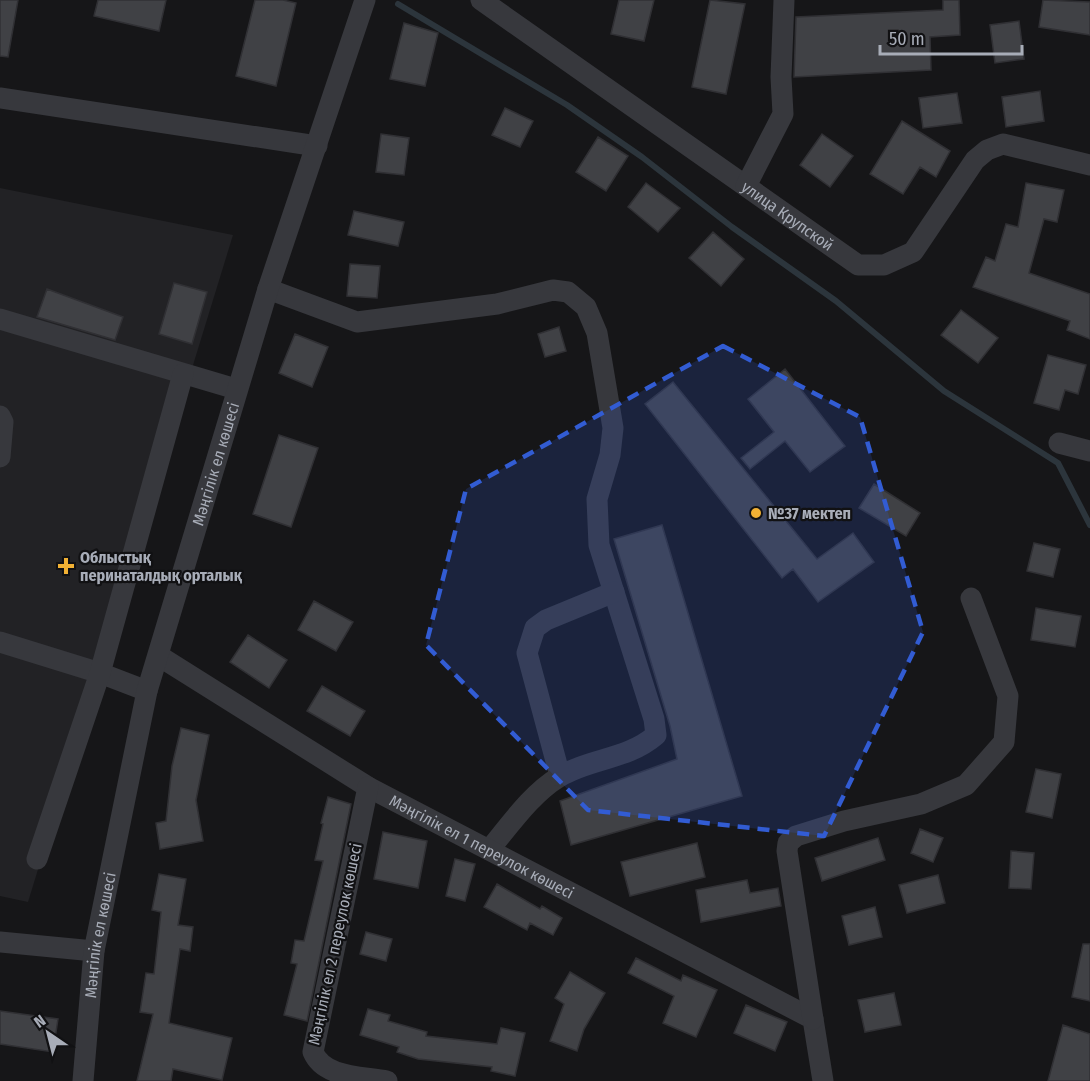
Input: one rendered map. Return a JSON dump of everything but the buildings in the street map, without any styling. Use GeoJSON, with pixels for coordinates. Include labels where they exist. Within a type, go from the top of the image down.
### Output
{"type":"FeatureCollection","features":[{"type":"Feature","properties":{"kind":"street","name":"Мәңгілік ел көшесі"},"geometry":{"type":"LineString","coordinates":[[83,1081],[94,951],[147,691],[236,389],[365,0]]}},
{"type":"Feature","properties":{"kind":"street","name":"улица Крупской"},"geometry":{"type":"LineString","coordinates":[[481,0],[858,265],[884,265],[913,252],[975,160],[987,150],[1003,144],[1090,165]]}},
{"type":"Feature","properties":{"kind":"street"},"geometry":{"type":"LineString","coordinates":[[746,186],[783,114],[781,77],[784,0]]}},
{"type":"Feature","properties":{"kind":"street"},"geometry":{"type":"LineString","coordinates":[[0,98],[316,146]]}},
{"type":"Feature","properties":{"kind":"street"},"geometry":{"type":"LineString","coordinates":[[268,289],[357,322],[497,304],[553,290],[568,292],[586,307],[597,333],[613,428],[610,455],[597,499],[599,545],[654,719],[656,735],[642,748],[560,776],[531,801],[489,850]]}},
{"type":"Feature","properties":{"kind":"street"},"geometry":{"type":"LineString","coordinates":[[0,319],[236,389]]}},
{"type":"Feature","properties":{"kind":"street"},"geometry":{"type":"LineString","coordinates":[[37,859],[100,673],[183,374]]}},
{"type":"Feature","properties":{"kind":"street"},"geometry":{"type":"LineString","coordinates":[[0,416],[3,422],[0,457]]}},
{"type":"Feature","properties":{"kind":"street"},"geometry":{"type":"LineString","coordinates":[[1059,443],[1090,451]]}},
{"type":"Feature","properties":{"kind":"street"},"geometry":{"type":"LineString","coordinates":[[560,776],[527,653],[535,628],[546,621],[614,592]]}},
{"type":"Feature","properties":{"kind":"street"},"geometry":{"type":"LineString","coordinates":[[823,1081],[787,851],[788,843],[796,836],[844,821],[921,804],[966,785],[1004,742],[1008,696],[970,598]]}},
{"type":"Feature","properties":{"kind":"street"},"geometry":{"type":"LineString","coordinates":[[0,642],[100,673],[147,691]]}},
{"type":"Feature","properties":{"kind":"street","name":"Мәңгілік ел 1 переулок көшесі"},"geometry":{"type":"LineString","coordinates":[[159,656],[368,787],[813,1019]]}},
{"type":"Feature","properties":{"kind":"street","name":"Мәңгілік ел 2 переулок көшесі"},"geometry":{"type":"LineString","coordinates":[[368,787],[313,1052],[318,1064],[328,1071],[387,1081]]}},
{"type":"Feature","properties":{"kind":"street"},"geometry":{"type":"LineString","coordinates":[[0,942],[94,951]]}},
{"type":"Feature","properties":{"kind":"highlighted area"},"geometry":{"type":"Polygon","coordinates":[[[723,346],[860,417],[923,632],[824,836],[588,810],[426,645],[466,489],[723,346]]]}},
{"type":"Feature","properties":{"kind":"shaded area","name":"Облыстық перинаталдық орталық"},"geometry":{"type":"Polygon","coordinates":[[[0,188],[233,235],[28,902],[0,896],[0,188]]]}},
{"type":"Feature","properties":{"kind":"waterway"},"geometry":{"type":"LineString","coordinates":[[398,4],[567,105],[642,157],[732,227],[836,301],[944,391],[1058,463],[1090,525]]}},
{"type":"Feature","properties":{"kind":"place","name":"№37 мектеп"},"geometry":{"type":"Point","coordinates":[756,513]}},
{"type":"Feature","properties":{"kind":"place","name":"Облыстық перинаталдық орталық"},"geometry":{"type":"Point","coordinates":[66,566]}}]}
